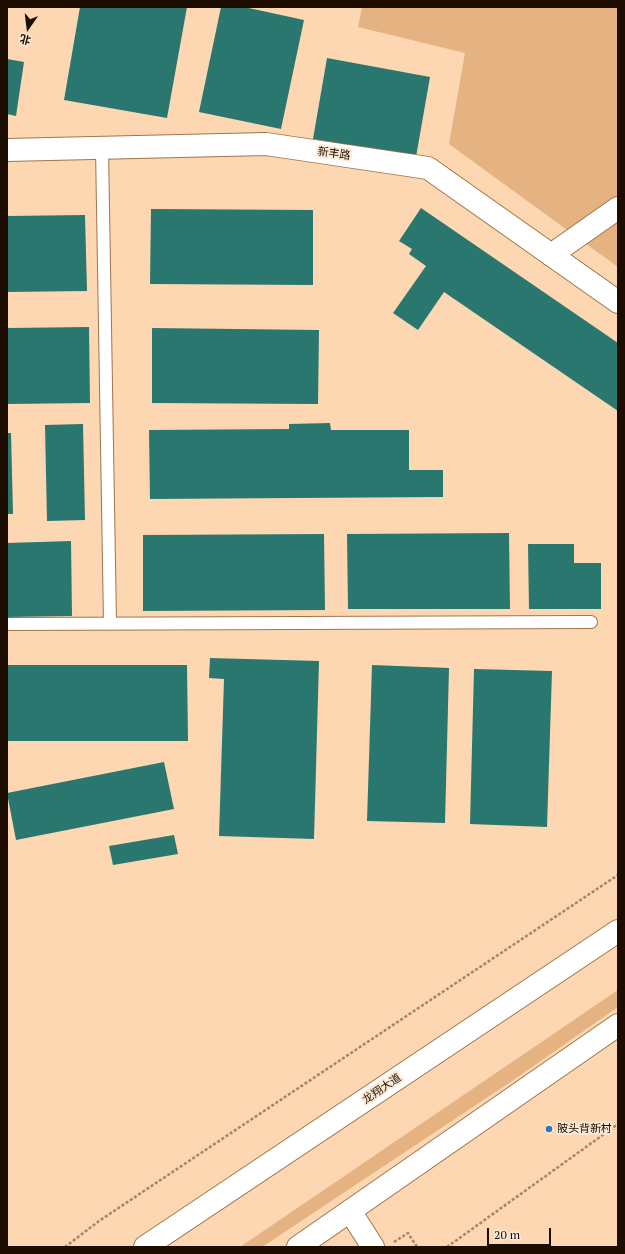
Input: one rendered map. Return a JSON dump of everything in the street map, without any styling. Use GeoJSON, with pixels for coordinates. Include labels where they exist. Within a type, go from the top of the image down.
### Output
{"type":"FeatureCollection","features":[{"type":"Feature","properties":{"kind":"main road","name":"新丰路"},"geometry":{"type":"LineString","coordinates":[[7,150],[266,144],[428,168],[618,302]]}},
{"type":"Feature","properties":{"kind":"main road"},"geometry":{"type":"LineString","coordinates":[[551,255],[618,208]]}},
{"type":"Feature","properties":{"kind":"main road","name":"龙翔大道"},"geometry":{"type":"LineString","coordinates":[[145,1247],[618,931]]}},
{"type":"Feature","properties":{"kind":"main road"},"geometry":{"type":"LineString","coordinates":[[298,1247],[614,1030]]}},
{"type":"Feature","properties":{"kind":"main road"},"geometry":{"type":"LineString","coordinates":[[350,1211],[383,1245]]}},
{"type":"Feature","properties":{"kind":"lane"},"geometry":{"type":"LineString","coordinates":[[102,148],[110,623]]}},
{"type":"Feature","properties":{"kind":"lane"},"geometry":{"type":"LineString","coordinates":[[7,624],[591,622]]}},
{"type":"Feature","properties":{"kind":"path"},"geometry":{"type":"LineString","coordinates":[[65,1247],[106,1216],[618,875]]}},
{"type":"Feature","properties":{"kind":"path"},"geometry":{"type":"LineString","coordinates":[[447,1247],[618,1124]]}},
{"type":"Feature","properties":{"kind":"path"},"geometry":{"type":"LineString","coordinates":[[383,1245],[408,1233],[417,1247]]}},
{"type":"Feature","properties":{"kind":"shaded area"},"geometry":{"type":"Polygon","coordinates":[[[362,7],[618,7],[618,267],[449,144],[465,53],[358,27],[362,7]]]}},
{"type":"Feature","properties":{"kind":"shaded area"},"geometry":{"type":"Polygon","coordinates":[[[618,990],[618,1007],[512,1081],[262,1247],[240,1247],[618,990]]]}},
{"type":"Feature","properties":{"kind":"building"},"geometry":{"type":"Polygon","coordinates":[[[80,7],[187,7],[167,118],[64,100],[80,7]]]}},
{"type":"Feature","properties":{"kind":"building"},"geometry":{"type":"Polygon","coordinates":[[[221,7],[244,7],[304,20],[281,129],[199,112],[221,7]]]}},
{"type":"Feature","properties":{"kind":"building"},"geometry":{"type":"Polygon","coordinates":[[[327,58],[430,77],[416,157],[313,139],[327,58]]]}},
{"type":"Feature","properties":{"kind":"building"},"geometry":{"type":"Polygon","coordinates":[[[7,59],[24,62],[16,116],[7,114],[7,59]]]}},
{"type":"Feature","properties":{"kind":"building"},"geometry":{"type":"Polygon","coordinates":[[[421,208],[618,343],[618,411],[444,292],[418,330],[393,313],[426,266],[409,254],[412,249],[399,241],[421,208]]]}},
{"type":"Feature","properties":{"kind":"building"},"geometry":{"type":"Polygon","coordinates":[[[151,209],[313,210],[313,285],[150,284],[151,209]]]}},
{"type":"Feature","properties":{"kind":"building"},"geometry":{"type":"Polygon","coordinates":[[[85,215],[87,291],[7,292],[7,216],[85,215]]]}},
{"type":"Feature","properties":{"kind":"building"},"geometry":{"type":"Polygon","coordinates":[[[89,327],[90,403],[7,404],[7,328],[89,327]]]}},
{"type":"Feature","properties":{"kind":"building"},"geometry":{"type":"Polygon","coordinates":[[[152,328],[319,330],[318,404],[152,403],[152,328]]]}},
{"type":"Feature","properties":{"kind":"building"},"geometry":{"type":"Polygon","coordinates":[[[330,423],[331,430],[409,430],[409,470],[443,470],[443,497],[150,499],[149,430],[289,429],[289,424],[330,423]]]}},
{"type":"Feature","properties":{"kind":"building"},"geometry":{"type":"Polygon","coordinates":[[[83,424],[85,520],[47,521],[45,425],[83,424]]]}},
{"type":"Feature","properties":{"kind":"building"},"geometry":{"type":"Polygon","coordinates":[[[7,433],[11,433],[13,514],[7,514],[7,433]]]}},
{"type":"Feature","properties":{"kind":"building"},"geometry":{"type":"Polygon","coordinates":[[[509,533],[510,609],[348,609],[347,534],[509,533]]]}},
{"type":"Feature","properties":{"kind":"building"},"geometry":{"type":"Polygon","coordinates":[[[324,534],[325,610],[143,611],[143,535],[324,534]]]}},
{"type":"Feature","properties":{"kind":"building"},"geometry":{"type":"Polygon","coordinates":[[[71,541],[72,616],[7,617],[7,543],[71,541]]]}},
{"type":"Feature","properties":{"kind":"building"},"geometry":{"type":"Polygon","coordinates":[[[528,544],[574,544],[574,563],[601,563],[601,609],[529,609],[528,544]]]}},
{"type":"Feature","properties":{"kind":"building"},"geometry":{"type":"Polygon","coordinates":[[[210,658],[319,661],[314,839],[219,836],[224,679],[209,678],[210,658]]]}},
{"type":"Feature","properties":{"kind":"building"},"geometry":{"type":"Polygon","coordinates":[[[7,665],[187,665],[188,741],[7,741],[7,665]]]}},
{"type":"Feature","properties":{"kind":"building"},"geometry":{"type":"Polygon","coordinates":[[[372,665],[449,668],[445,823],[367,821],[372,665]]]}},
{"type":"Feature","properties":{"kind":"building"},"geometry":{"type":"Polygon","coordinates":[[[474,669],[552,671],[547,827],[470,824],[474,669]]]}},
{"type":"Feature","properties":{"kind":"building"},"geometry":{"type":"Polygon","coordinates":[[[164,762],[174,809],[16,840],[7,793],[164,762]]]}},
{"type":"Feature","properties":{"kind":"building"},"geometry":{"type":"Polygon","coordinates":[[[174,835],[178,854],[113,865],[109,846],[174,835]]]}},
{"type":"Feature","properties":{"kind":"place","name":"陂头背新村"},"geometry":{"type":"Point","coordinates":[549,1129]}}]}
